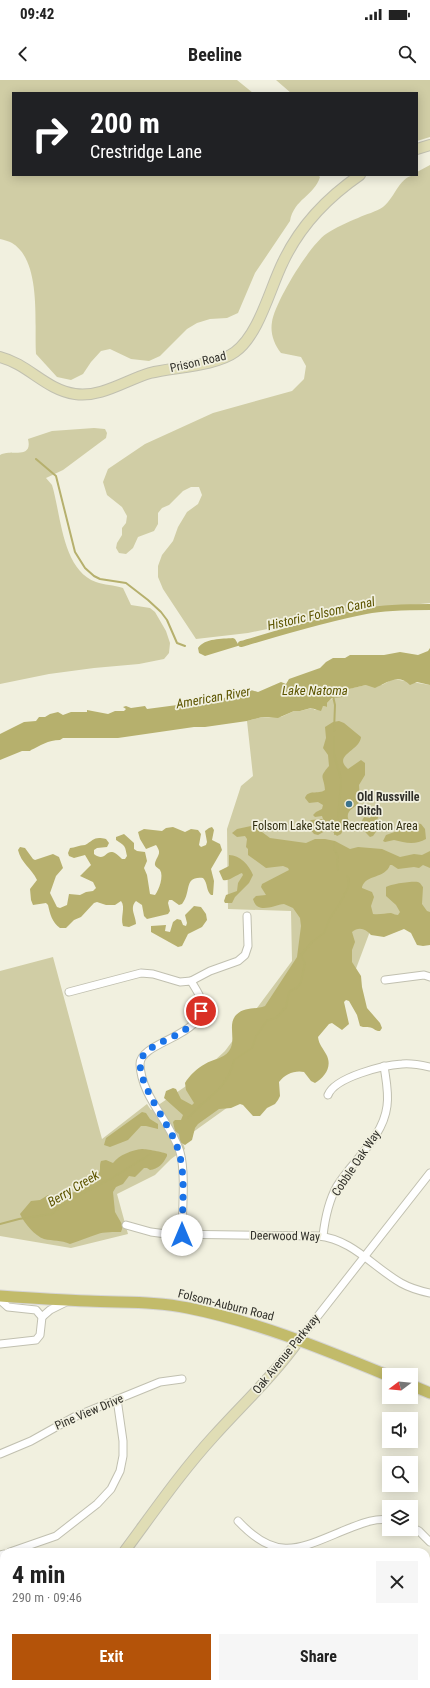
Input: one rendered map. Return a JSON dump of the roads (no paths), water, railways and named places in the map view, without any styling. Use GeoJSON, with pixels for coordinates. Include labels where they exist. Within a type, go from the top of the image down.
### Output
{"type":"FeatureCollection","features":[{"type":"Feature","properties":{"kind":"main road","name":"Folsom-Auburn Road"},"geometry":{"type":"LineString","coordinates":[[0,1296],[159,1303],[187,1307],[252,1324],[299,1340],[382,1373]]}},
{"type":"Feature","properties":{"kind":"main road"},"geometry":{"type":"LineString","coordinates":[[418,1388],[430,1393]]}},
{"type":"Feature","properties":{"kind":"street"},"geometry":{"type":"LineString","coordinates":[[418,149],[430,145]]}},
{"type":"Feature","properties":{"kind":"street","name":"Prison Road"},"geometry":{"type":"LineString","coordinates":[[0,357],[16,363],[52,387],[64,392],[86,395],[106,390],[148,374],[216,360],[235,352],[246,342],[254,330],[283,261],[299,233],[331,198],[359,176]]}},
{"type":"Feature","properties":{"kind":"street"},"geometry":{"type":"LineString","coordinates":[[69,992],[141,973],[153,974],[180,982],[191,981],[210,971],[238,961],[245,955],[248,946],[247,916]]}},
{"type":"Feature","properties":{"kind":"street"},"geometry":{"type":"LineString","coordinates":[[385,980],[424,975],[430,977]]}},
{"type":"Feature","properties":{"kind":"street"},"geometry":{"type":"LineString","coordinates":[[182,1235],[182,1170],[180,1152],[146,1086],[140,1062],[142,1056],[147,1052],[191,1027],[199,1017],[201,998],[191,981]]}},
{"type":"Feature","properties":{"kind":"street"},"geometry":{"type":"LineString","coordinates":[[328,1095],[331,1089],[336,1085],[384,1066],[404,1064],[430,1067]]}},
{"type":"Feature","properties":{"kind":"street","name":"Cobble Oak Way"},"geometry":{"type":"LineString","coordinates":[[323,1236],[325,1219],[333,1195],[343,1177],[377,1133],[385,1116],[388,1098],[384,1066]]}},
{"type":"Feature","properties":{"kind":"street","name":"Oak Avenue Parkway"},"geometry":{"type":"LineString","coordinates":[[127,1548],[213,1437],[273,1374],[430,1173]]}},
{"type":"Feature","properties":{"kind":"street","name":"Deerwood Way"},"geometry":{"type":"LineString","coordinates":[[126,1225],[151,1232],[182,1235],[323,1236],[343,1242],[401,1283],[430,1293]]}},
{"type":"Feature","properties":{"kind":"street"},"geometry":{"type":"LineString","coordinates":[[0,1300],[8,1307],[36,1310],[42,1317]]}},
{"type":"Feature","properties":{"kind":"street"},"geometry":{"type":"LineString","coordinates":[[0,1344],[36,1340],[40,1335],[42,1317],[50,1310],[69,1300]]}},
{"type":"Feature","properties":{"kind":"street","name":"Pine View Drive"},"geometry":{"type":"LineString","coordinates":[[0,1454],[31,1441],[74,1417],[165,1381],[182,1378]]}},
{"type":"Feature","properties":{"kind":"street"},"geometry":{"type":"LineString","coordinates":[[22,1548],[46,1540],[65,1530],[97,1504],[111,1489],[120,1471],[123,1456],[123,1441],[117,1400]]}},
{"type":"Feature","properties":{"kind":"street"},"geometry":{"type":"LineString","coordinates":[[238,1521],[256,1538],[267,1544],[284,1548]]}},
{"type":"Feature","properties":{"kind":"street"},"geometry":{"type":"LineString","coordinates":[[299,1548],[364,1522],[382,1521]]}},
{"type":"Feature","properties":{"kind":"street"},"geometry":{"type":"LineString","coordinates":[[418,1530],[430,1542]]}},
{"type":"Feature","properties":{"kind":"water"},"geometry":{"type":"Polygon","coordinates":[[[233,638],[238,644],[241,643],[241,645],[205,656],[199,653],[198,648],[205,642],[233,638]]]}},
{"type":"Feature","properties":{"kind":"water","name":"Lake Natoma"},"geometry":{"type":"Polygon","coordinates":[[[430,648],[430,685],[417,682],[410,685],[406,681],[397,679],[375,688],[366,685],[349,689],[343,697],[332,698],[327,703],[327,707],[323,706],[321,711],[311,708],[294,711],[278,718],[262,717],[247,721],[118,738],[63,738],[44,744],[30,751],[22,751],[0,760],[0,734],[24,722],[36,721],[39,717],[45,717],[50,714],[58,712],[63,715],[71,712],[87,712],[87,710],[108,714],[115,711],[124,711],[126,709],[123,707],[126,706],[131,708],[145,706],[147,709],[200,702],[199,700],[214,700],[217,697],[217,694],[223,699],[228,695],[251,690],[258,692],[281,682],[286,684],[289,679],[320,668],[333,658],[345,658],[350,655],[384,655],[400,652],[418,655],[428,651],[430,648]]]}},
{"type":"Feature","properties":{"kind":"waterway"},"geometry":{"type":"LineString","coordinates":[[36,459],[56,476],[75,552],[85,568],[100,579],[126,583],[148,600],[167,620],[177,643],[185,646]]}},
{"type":"Feature","properties":{"kind":"waterway","name":"Historic Folsom Canal"},"geometry":{"type":"LineString","coordinates":[[241,644],[287,630],[350,614],[390,608],[430,607]]}},
{"type":"Feature","properties":{"kind":"waterway"},"geometry":{"type":"LineString","coordinates":[[333,696],[335,705],[334,731]]}},
{"type":"Feature","properties":{"kind":"waterway"},"geometry":{"type":"LineString","coordinates":[[334,737],[334,754],[341,779],[337,828],[335,834]]}},
{"type":"Feature","properties":{"kind":"waterway"},"geometry":{"type":"LineString","coordinates":[[334,842],[334,849],[338,856],[338,870]]}},
{"type":"Feature","properties":{"kind":"waterway"},"geometry":{"type":"LineString","coordinates":[[188,1118],[221,1086],[231,1071],[234,1060],[252,1048],[256,1036],[267,1021],[277,1017],[286,1007],[289,992],[298,987],[301,982],[305,963],[301,955],[312,942],[324,933],[330,918],[348,888],[349,879],[347,876]]}},
{"type":"Feature","properties":{"kind":"waterway","name":"Berry Creek"},"geometry":{"type":"LineString","coordinates":[[0,1224],[19,1219],[52,1214],[68,1201],[110,1179],[151,1154]]}},
{"type":"Feature","properties":{"kind":"place","name":"Old Russville Ditch"},"geometry":{"type":"Point","coordinates":[349,804]}},
{"type":"Feature","properties":{"kind":"water label","name":"American River"},"geometry":{"type":"Point","coordinates":[213,697]}},
{"type":"Feature","properties":{"kind":"park label","name":"Folsom Lake State Recreation Area"},"geometry":{"type":"Point","coordinates":[335,826]}}]}
